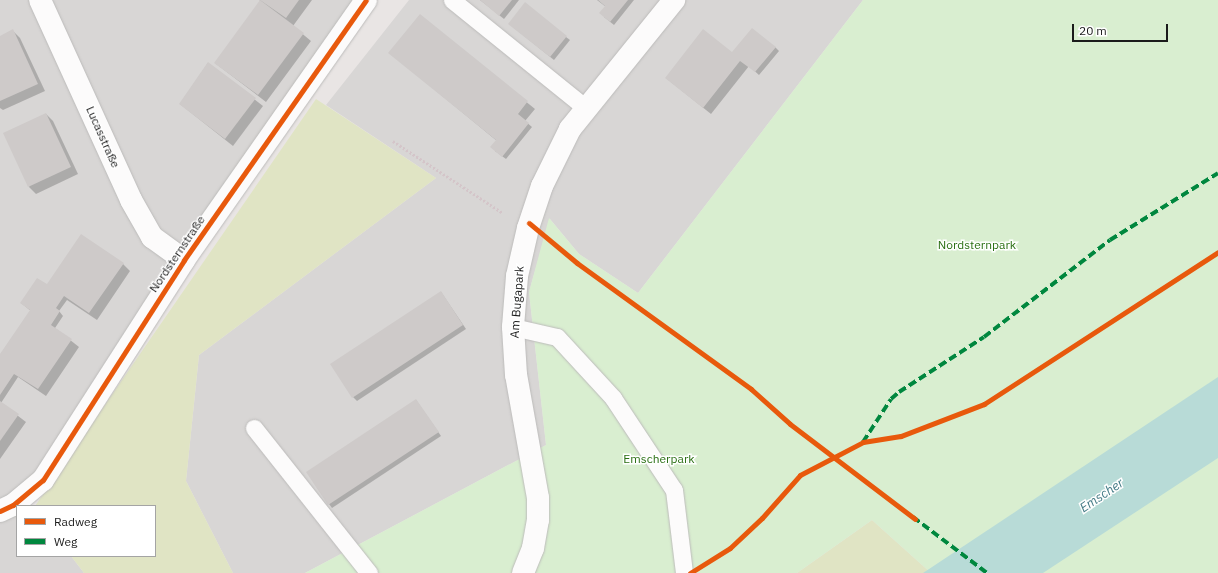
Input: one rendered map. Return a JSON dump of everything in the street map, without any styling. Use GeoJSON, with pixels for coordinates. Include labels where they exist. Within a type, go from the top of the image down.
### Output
{"type":"FeatureCollection","features":[{"type":"Feature","properties":{"kind":"street","name":"Lucasstraße"},"geometry":{"type":"LineString","coordinates":[[40,0],[131,200],[152,237],[184,260]]}},
{"type":"Feature","properties":{"kind":"street","name":"Nordsternstraße"},"geometry":{"type":"LineString","coordinates":[[0,511],[13,505],[43,480],[184,260],[366,0]]}},
{"type":"Feature","properties":{"kind":"street","name":"Am Bugapark"},"geometry":{"type":"LineString","coordinates":[[523,573],[537,534],[538,498],[518,388],[513,327],[517,276],[528,228],[542,186],[570,129],[674,0]]}},
{"type":"Feature","properties":{"kind":"lane"},"geometry":{"type":"LineString","coordinates":[[452,0],[586,108]]}},
{"type":"Feature","properties":{"kind":"lane"},"geometry":{"type":"LineString","coordinates":[[513,327],[557,337],[613,398],[674,490],[684,573]]}},
{"type":"Feature","properties":{"kind":"lane"},"geometry":{"type":"LineString","coordinates":[[254,428],[369,573]]}},
{"type":"Feature","properties":{"kind":"path"},"geometry":{"type":"LineString","coordinates":[[393,141],[528,228]]}},
{"type":"Feature","properties":{"kind":"shaded area"},"geometry":{"type":"Polygon","coordinates":[[[0,0],[366,0],[26,498],[31,505],[16,505],[16,557],[72,557],[84,573],[0,573],[0,0]]]}},
{"type":"Feature","properties":{"kind":"shaded area"},"geometry":{"type":"Polygon","coordinates":[[[409,0],[863,0],[638,293],[579,254],[550,219],[529,292],[546,445],[305,573],[233,573],[186,481],[199,355],[436,178],[326,105],[409,0]]]}},
{"type":"Feature","properties":{"kind":"green space","name":"Nordsternpark"},"geometry":{"type":"Polygon","coordinates":[[[863,0],[1218,0],[1218,573],[931,573],[872,520],[797,573],[305,573],[546,445],[529,292],[549,218],[579,254],[638,293],[863,0]]]}},
{"type":"Feature","properties":{"kind":"green space"},"geometry":{"type":"Polygon","coordinates":[[[316,99],[436,178],[199,355],[186,481],[233,573],[84,573],[72,557],[156,557],[156,505],[36,505],[316,99]]]}},
{"type":"Feature","properties":{"kind":"green space"},"geometry":{"type":"Polygon","coordinates":[[[872,520],[931,573],[797,573],[872,520]]]}},
{"type":"Feature","properties":{"kind":"water","name":"Emscher"},"geometry":{"type":"Polygon","coordinates":[[[1218,377],[1218,458],[1043,573],[923,573],[1218,377]]]}},
{"type":"Feature","properties":{"kind":"building"},"geometry":{"type":"Polygon","coordinates":[[[260,0],[299,0],[286,18],[260,0]]]}},
{"type":"Feature","properties":{"kind":"building"},"geometry":{"type":"Polygon","coordinates":[[[260,0],[304,33],[258,95],[214,63],[260,0]]]}},
{"type":"Feature","properties":{"kind":"building"},"geometry":{"type":"Polygon","coordinates":[[[480,0],[512,0],[499,16],[480,0]]]}},
{"type":"Feature","properties":{"kind":"building"},"geometry":{"type":"Polygon","coordinates":[[[598,0],[628,0],[610,22],[599,13],[605,6],[598,0]]]}},
{"type":"Feature","properties":{"kind":"building"},"geometry":{"type":"Polygon","coordinates":[[[525,2],[567,36],[550,57],[508,24],[525,2]]]}},
{"type":"Feature","properties":{"kind":"building"},"geometry":{"type":"Polygon","coordinates":[[[420,14],[528,101],[518,114],[529,123],[502,157],[490,147],[496,140],[388,53],[420,14]]]}},
{"type":"Feature","properties":{"kind":"building"},"geometry":{"type":"Polygon","coordinates":[[[752,28],[776,47],[755,72],[740,61],[703,108],[665,78],[703,29],[732,52],[752,28]]]}},
{"type":"Feature","properties":{"kind":"building"},"geometry":{"type":"Polygon","coordinates":[[[13,29],[38,84],[0,101],[0,36],[13,29]]]}},
{"type":"Feature","properties":{"kind":"building"},"geometry":{"type":"Polygon","coordinates":[[[208,62],[256,98],[225,139],[179,104],[208,62]]]}},
{"type":"Feature","properties":{"kind":"building"},"geometry":{"type":"Polygon","coordinates":[[[46,113],[71,167],[28,187],[3,133],[46,113]]]}},
{"type":"Feature","properties":{"kind":"building"},"geometry":{"type":"Polygon","coordinates":[[[81,234],[124,263],[89,313],[64,296],[56,308],[60,311],[51,325],[72,339],[38,389],[14,374],[0,395],[0,354],[30,310],[20,303],[37,278],[47,284],[81,234]]]}},
{"type":"Feature","properties":{"kind":"building"},"geometry":{"type":"Polygon","coordinates":[[[441,291],[463,325],[352,398],[330,364],[441,291]]]}},
{"type":"Feature","properties":{"kind":"building"},"geometry":{"type":"Polygon","coordinates":[[[416,399],[439,432],[328,505],[306,472],[416,399]]]}},
{"type":"Feature","properties":{"kind":"building"},"geometry":{"type":"Polygon","coordinates":[[[0,401],[19,414],[0,441],[0,401]]]}},
{"type":"Feature","properties":{"kind":"marked path"},"geometry":{"type":"LineString","coordinates":[[863,442],[891,399],[899,392],[984,337],[1110,240],[1218,173]]}},
{"type":"Feature","properties":{"kind":"marked path"},"geometry":{"type":"LineString","coordinates":[[913,517],[987,573]]}},
{"type":"Feature","properties":{"kind":"cycle path"},"geometry":{"type":"LineString","coordinates":[[0,511],[13,505],[43,480],[184,260],[366,0]]}},
{"type":"Feature","properties":{"kind":"cycle path"},"geometry":{"type":"LineString","coordinates":[[529,223],[577,263],[751,389],[790,424],[915,519]]}},
{"type":"Feature","properties":{"kind":"cycle path"},"geometry":{"type":"LineString","coordinates":[[690,573],[730,548],[762,518],[800,475],[863,442],[901,436],[984,404],[1218,252]]}},
{"type":"Feature","properties":{"kind":"park label","name":"Emscherpark"},"geometry":{"type":"Point","coordinates":[659,459]}}]}
